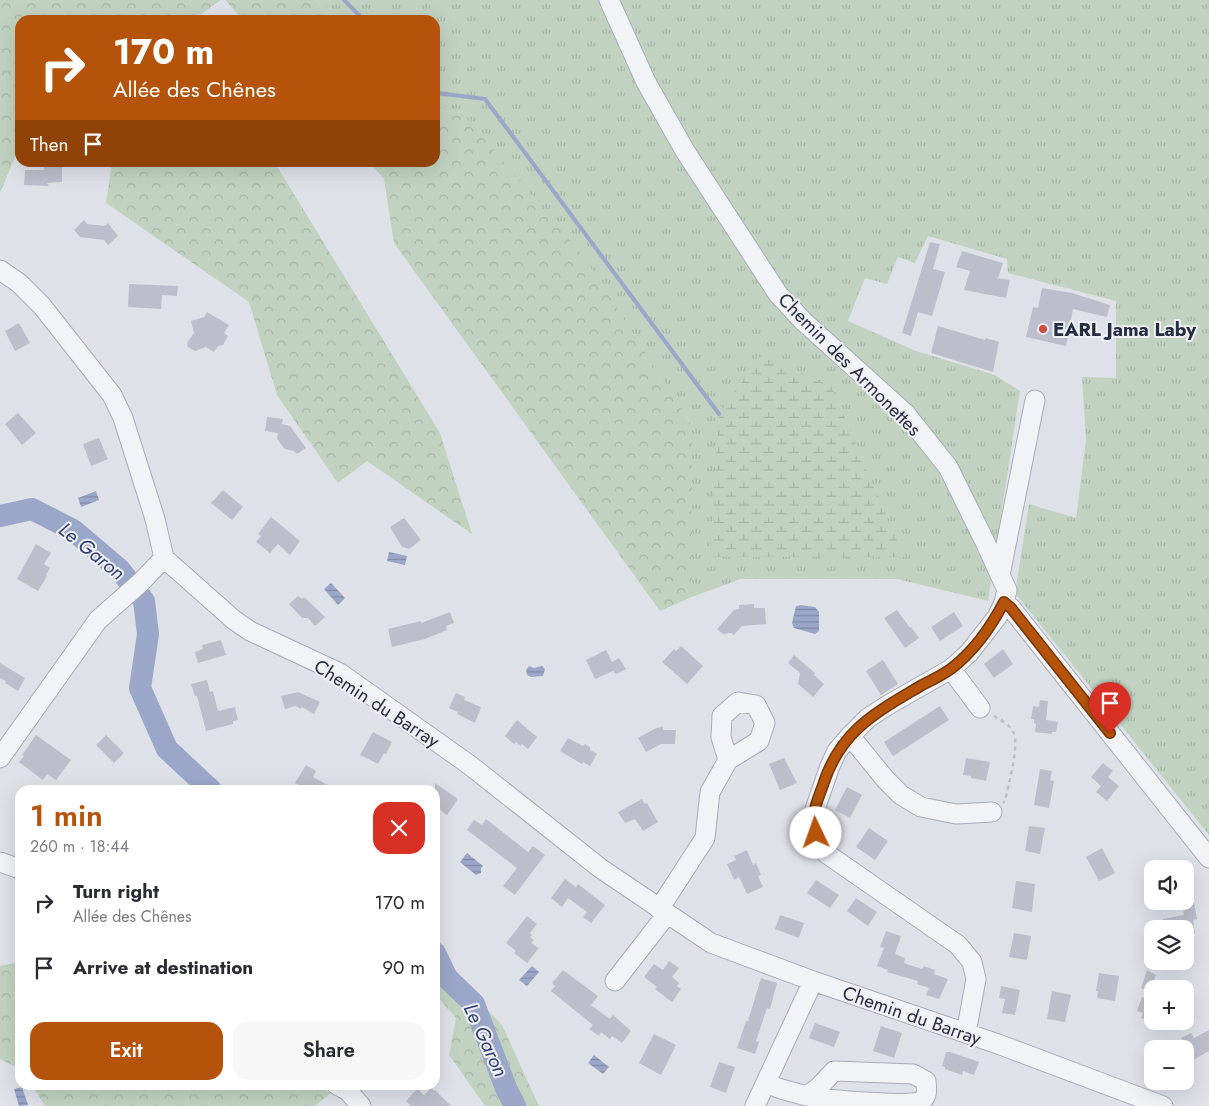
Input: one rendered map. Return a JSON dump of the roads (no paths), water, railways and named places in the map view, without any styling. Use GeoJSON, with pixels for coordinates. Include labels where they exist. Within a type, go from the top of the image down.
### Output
{"type":"FeatureCollection","features":[{"type":"Feature","properties":{"kind":"street","name":"Chemin des Armonettes"},"geometry":{"type":"LineString","coordinates":[[609,0],[646,82],[685,151],[778,294],[803,321],[905,413],[948,467],[1007,590],[1004,602]]}},
{"type":"Feature","properties":{"kind":"street"},"geometry":{"type":"LineString","coordinates":[[0,270],[19,284],[42,306],[112,395],[123,418],[155,519],[164,558],[98,620],[0,758]]}},
{"type":"Feature","properties":{"kind":"street"},"geometry":{"type":"LineString","coordinates":[[1000,575],[1035,400]]}},
{"type":"Feature","properties":{"kind":"street","name":"Chemin du Barray"},"geometry":{"type":"LineString","coordinates":[[164,558],[234,620],[250,631],[340,673],[471,766],[600,868],[712,943],[966,1033],[1163,1106]]}},
{"type":"Feature","properties":{"kind":"street"},"geometry":{"type":"LineString","coordinates":[[966,1033],[976,979],[972,962],[958,945],[827,854],[816,833],[813,815],[837,751],[850,736],[868,718],[951,669],[969,653],[996,617],[1004,602],[1209,858]]}},
{"type":"Feature","properties":{"kind":"street"},"geometry":{"type":"LineString","coordinates":[[951,669],[980,708]]}},
{"type":"Feature","properties":{"kind":"street"},"geometry":{"type":"LineString","coordinates":[[850,736],[886,780],[901,795],[921,807],[956,814],[992,812]]}},
{"type":"Feature","properties":{"kind":"street"},"geometry":{"type":"LineString","coordinates":[[615,981],[663,911],[705,838],[710,792],[728,760]]}},
{"type":"Feature","properties":{"kind":"street"},"geometry":{"type":"LineString","coordinates":[[0,862],[15,867]]}},
{"type":"Feature","properties":{"kind":"street"},"geometry":{"type":"LineString","coordinates":[[755,1106],[814,980]]}},
{"type":"Feature","properties":{"kind":"street"},"geometry":{"type":"LineString","coordinates":[[766,1083],[780,1089],[807,1096],[830,1100],[909,1105],[920,1102],[926,1096],[927,1089],[926,1081],[913,1074],[834,1071],[818,1088],[807,1096]]}},
{"type":"Feature","properties":{"kind":"street"},"geometry":{"type":"LineString","coordinates":[[346,1090],[361,1106]]}},
{"type":"Feature","properties":{"kind":"water"},"geometry":{"type":"Polygon","coordinates":[[[96,491],[99,500],[81,507],[78,498],[96,491]]]}},
{"type":"Feature","properties":{"kind":"water"},"geometry":{"type":"Polygon","coordinates":[[[389,552],[407,556],[405,565],[387,561],[389,552]]]}},
{"type":"Feature","properties":{"kind":"water"},"geometry":{"type":"Polygon","coordinates":[[[331,583],[345,598],[338,605],[324,589],[331,583]]]}},
{"type":"Feature","properties":{"kind":"water"},"geometry":{"type":"Polygon","coordinates":[[[796,606],[815,607],[819,612],[819,631],[815,634],[794,628],[792,623],[796,606]]]}},
{"type":"Feature","properties":{"kind":"water"},"geometry":{"type":"Polygon","coordinates":[[[529,666],[534,668],[542,666],[545,669],[543,676],[531,677],[527,675],[526,670],[529,666]]]}},
{"type":"Feature","properties":{"kind":"water"},"geometry":{"type":"Polygon","coordinates":[[[467,853],[483,866],[481,873],[476,875],[460,862],[467,853]]]}},
{"type":"Feature","properties":{"kind":"water"},"geometry":{"type":"Polygon","coordinates":[[[532,966],[539,972],[527,986],[519,980],[532,966]]]}},
{"type":"Feature","properties":{"kind":"water"},"geometry":{"type":"Polygon","coordinates":[[[594,1055],[609,1067],[603,1074],[588,1063],[594,1055]]]}},
{"type":"Feature","properties":{"kind":"water"},"geometry":{"type":"Polygon","coordinates":[[[14,1089],[23,1090],[28,1105],[19,1106],[14,1089]]]}},
{"type":"Feature","properties":{"kind":"waterway"},"geometry":{"type":"LineString","coordinates":[[344,0],[359,15]]}},
{"type":"Feature","properties":{"kind":"waterway"},"geometry":{"type":"LineString","coordinates":[[440,93],[485,99],[719,414]]}},
{"type":"Feature","properties":{"kind":"waterway","name":"Le Garon"},"geometry":{"type":"LineString","coordinates":[[0,516],[32,509],[73,530],[120,570],[144,601],[148,634],[140,688],[167,749],[206,785]]}},
{"type":"Feature","properties":{"kind":"waterway","name":"Le Garon"},"geometry":{"type":"LineString","coordinates":[[440,963],[447,978],[474,1004],[506,1088],[515,1106]]}},
{"type":"Feature","properties":{"kind":"place","name":"EARL Jama Laby"},"geometry":{"type":"Point","coordinates":[1043,329]}}]}
